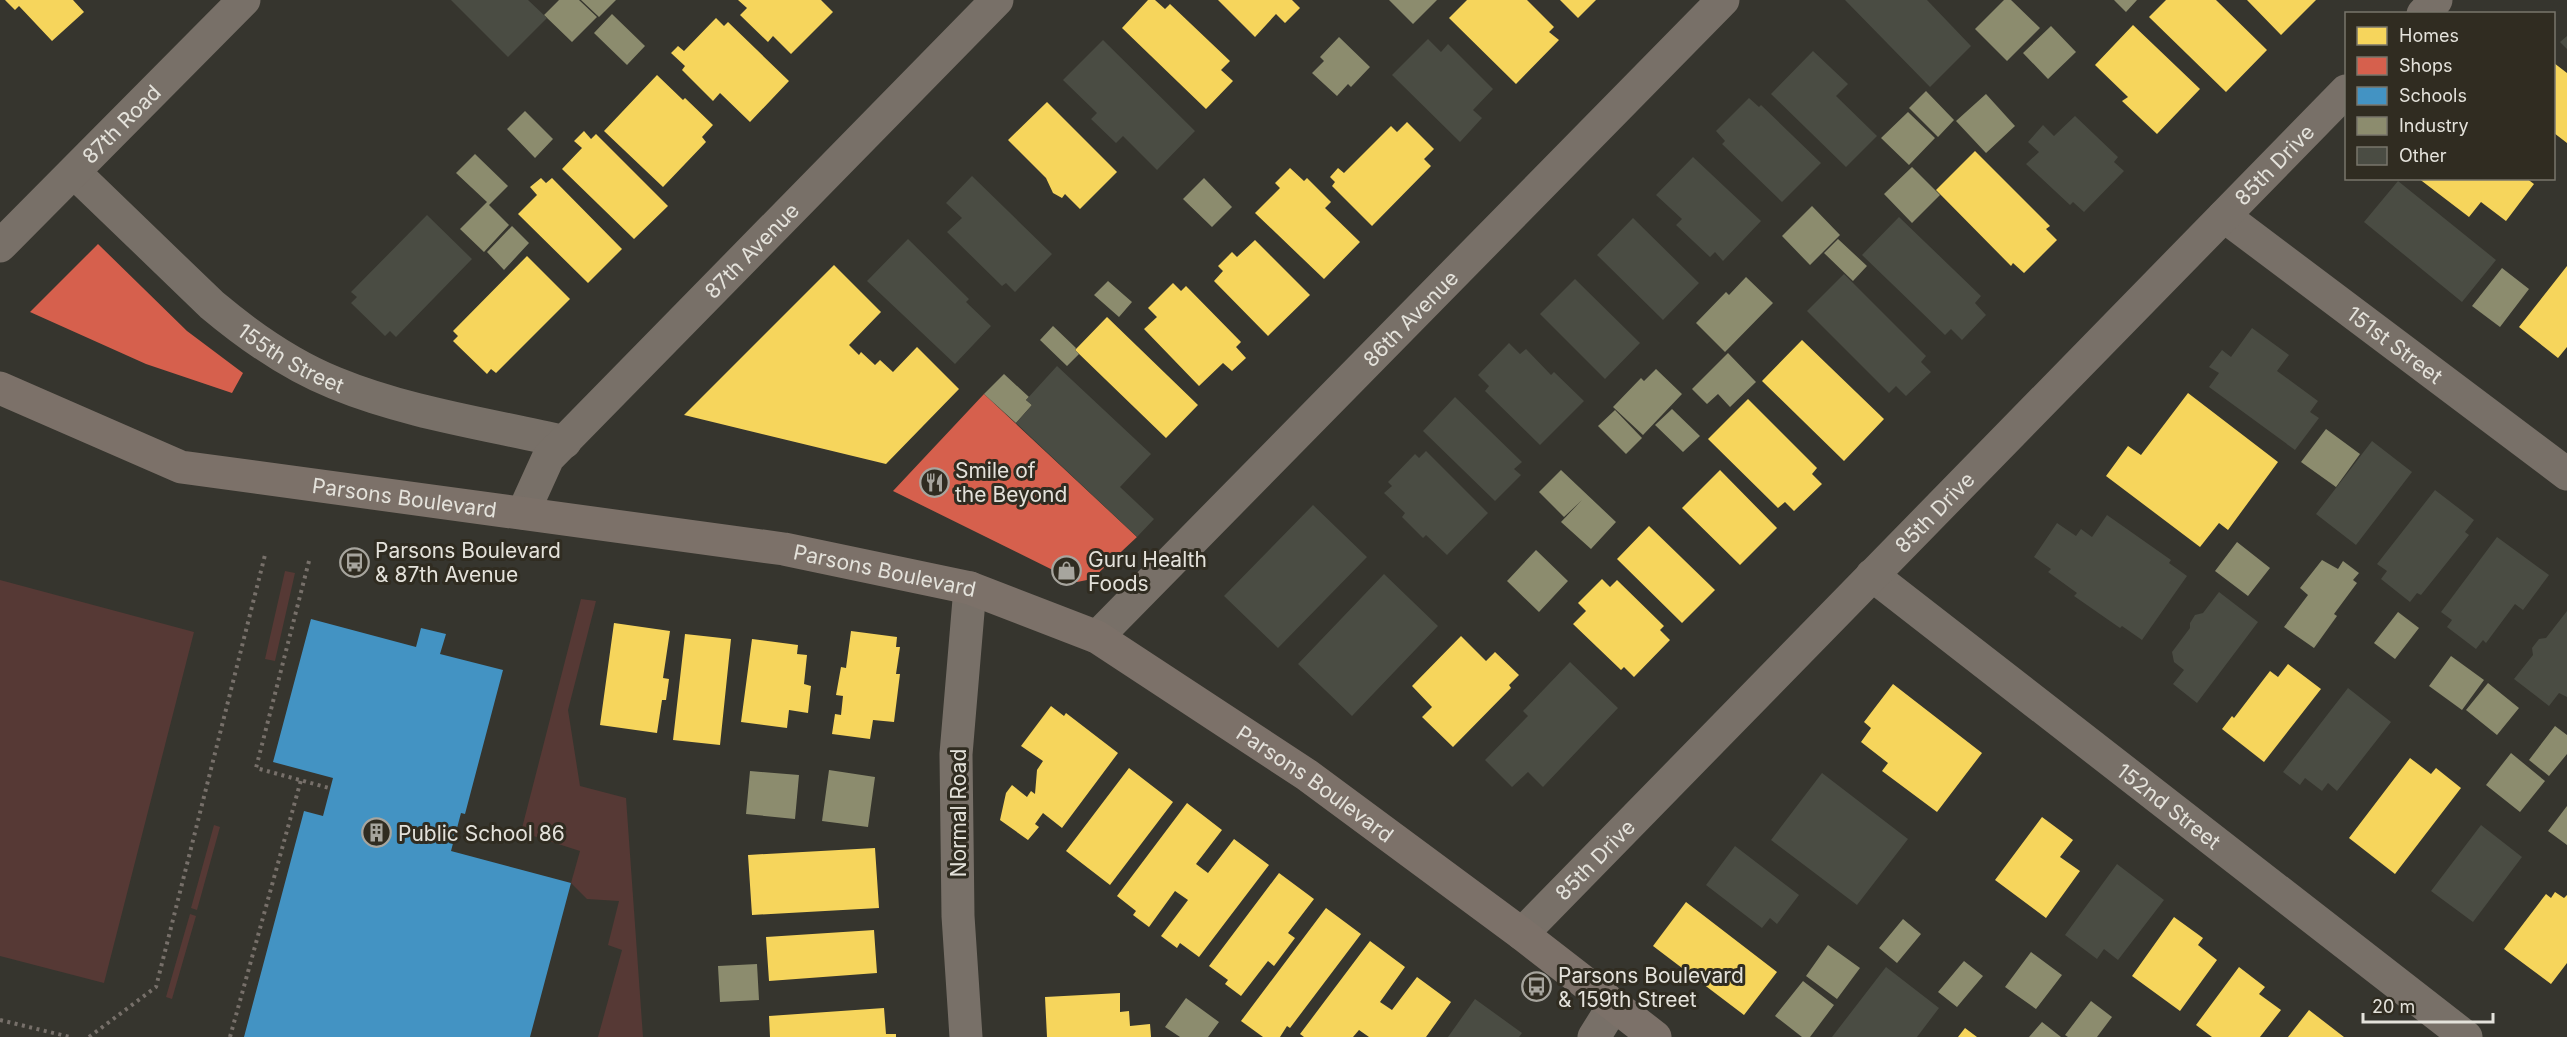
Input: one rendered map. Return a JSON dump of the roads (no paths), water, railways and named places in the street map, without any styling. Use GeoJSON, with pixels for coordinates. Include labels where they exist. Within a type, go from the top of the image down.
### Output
{"type":"FeatureCollection","features":[{"type":"Feature","properties":{"kind":"street","name":"87th Road"},"geometry":{"type":"LineString","coordinates":[[0,246],[244,0]]}},
{"type":"Feature","properties":{"kind":"street","name":"87th Avenue"},"geometry":{"type":"LineString","coordinates":[[523,513],[548,458],[997,0]]}},
{"type":"Feature","properties":{"kind":"street","name":"86th Avenue"},"geometry":{"type":"LineString","coordinates":[[1097,638],[1723,0]]}},
{"type":"Feature","properties":{"kind":"street"},"geometry":{"type":"LineString","coordinates":[[2425,12],[2436,0]]}},
{"type":"Feature","properties":{"kind":"street","name":"85th Drive"},"geometry":{"type":"LineString","coordinates":[[1522,934],[2345,92]]}},
{"type":"Feature","properties":{"kind":"street","name":"155th Street"},"geometry":{"type":"LineString","coordinates":[[75,172],[212,306],[300,367],[334,383],[375,397],[565,442]]}},
{"type":"Feature","properties":{"kind":"street","name":"151st Street"},"geometry":{"type":"LineString","coordinates":[[2224,216],[2567,474]]}},
{"type":"Feature","properties":{"kind":"street","name":"Parsons Boulevard"},"geometry":{"type":"LineString","coordinates":[[0,388],[181,467],[784,549],[970,588],[1097,638],[1307,775],[1522,934],[1655,1037]]}},
{"type":"Feature","properties":{"kind":"street","name":"152nd Street"},"geometry":{"type":"LineString","coordinates":[[1872,576],[2466,1037]]}},
{"type":"Feature","properties":{"kind":"street","name":"Normal Road"},"geometry":{"type":"LineString","coordinates":[[966,1037],[958,916],[956,754],[970,588]]}},
{"type":"Feature","properties":{"kind":"street"},"geometry":{"type":"LineString","coordinates":[[1594,1037],[1614,1005]]}},
{"type":"Feature","properties":{"kind":"place","name":"Smile of the Beyond"},"geometry":{"type":"Point","coordinates":[934,482]}},
{"type":"Feature","properties":{"kind":"place","name":"Parsons Boulevard & 87th Avenue"},"geometry":{"type":"Point","coordinates":[354,562]}},
{"type":"Feature","properties":{"kind":"place","name":"Guru Health Foods"},"geometry":{"type":"Point","coordinates":[1067,571]}},
{"type":"Feature","properties":{"kind":"place","name":"Public School 86"},"geometry":{"type":"Point","coordinates":[377,833]}},
{"type":"Feature","properties":{"kind":"place","name":"Parsons Boulevard & 159th Street"},"geometry":{"type":"Point","coordinates":[1537,987]}}]}
